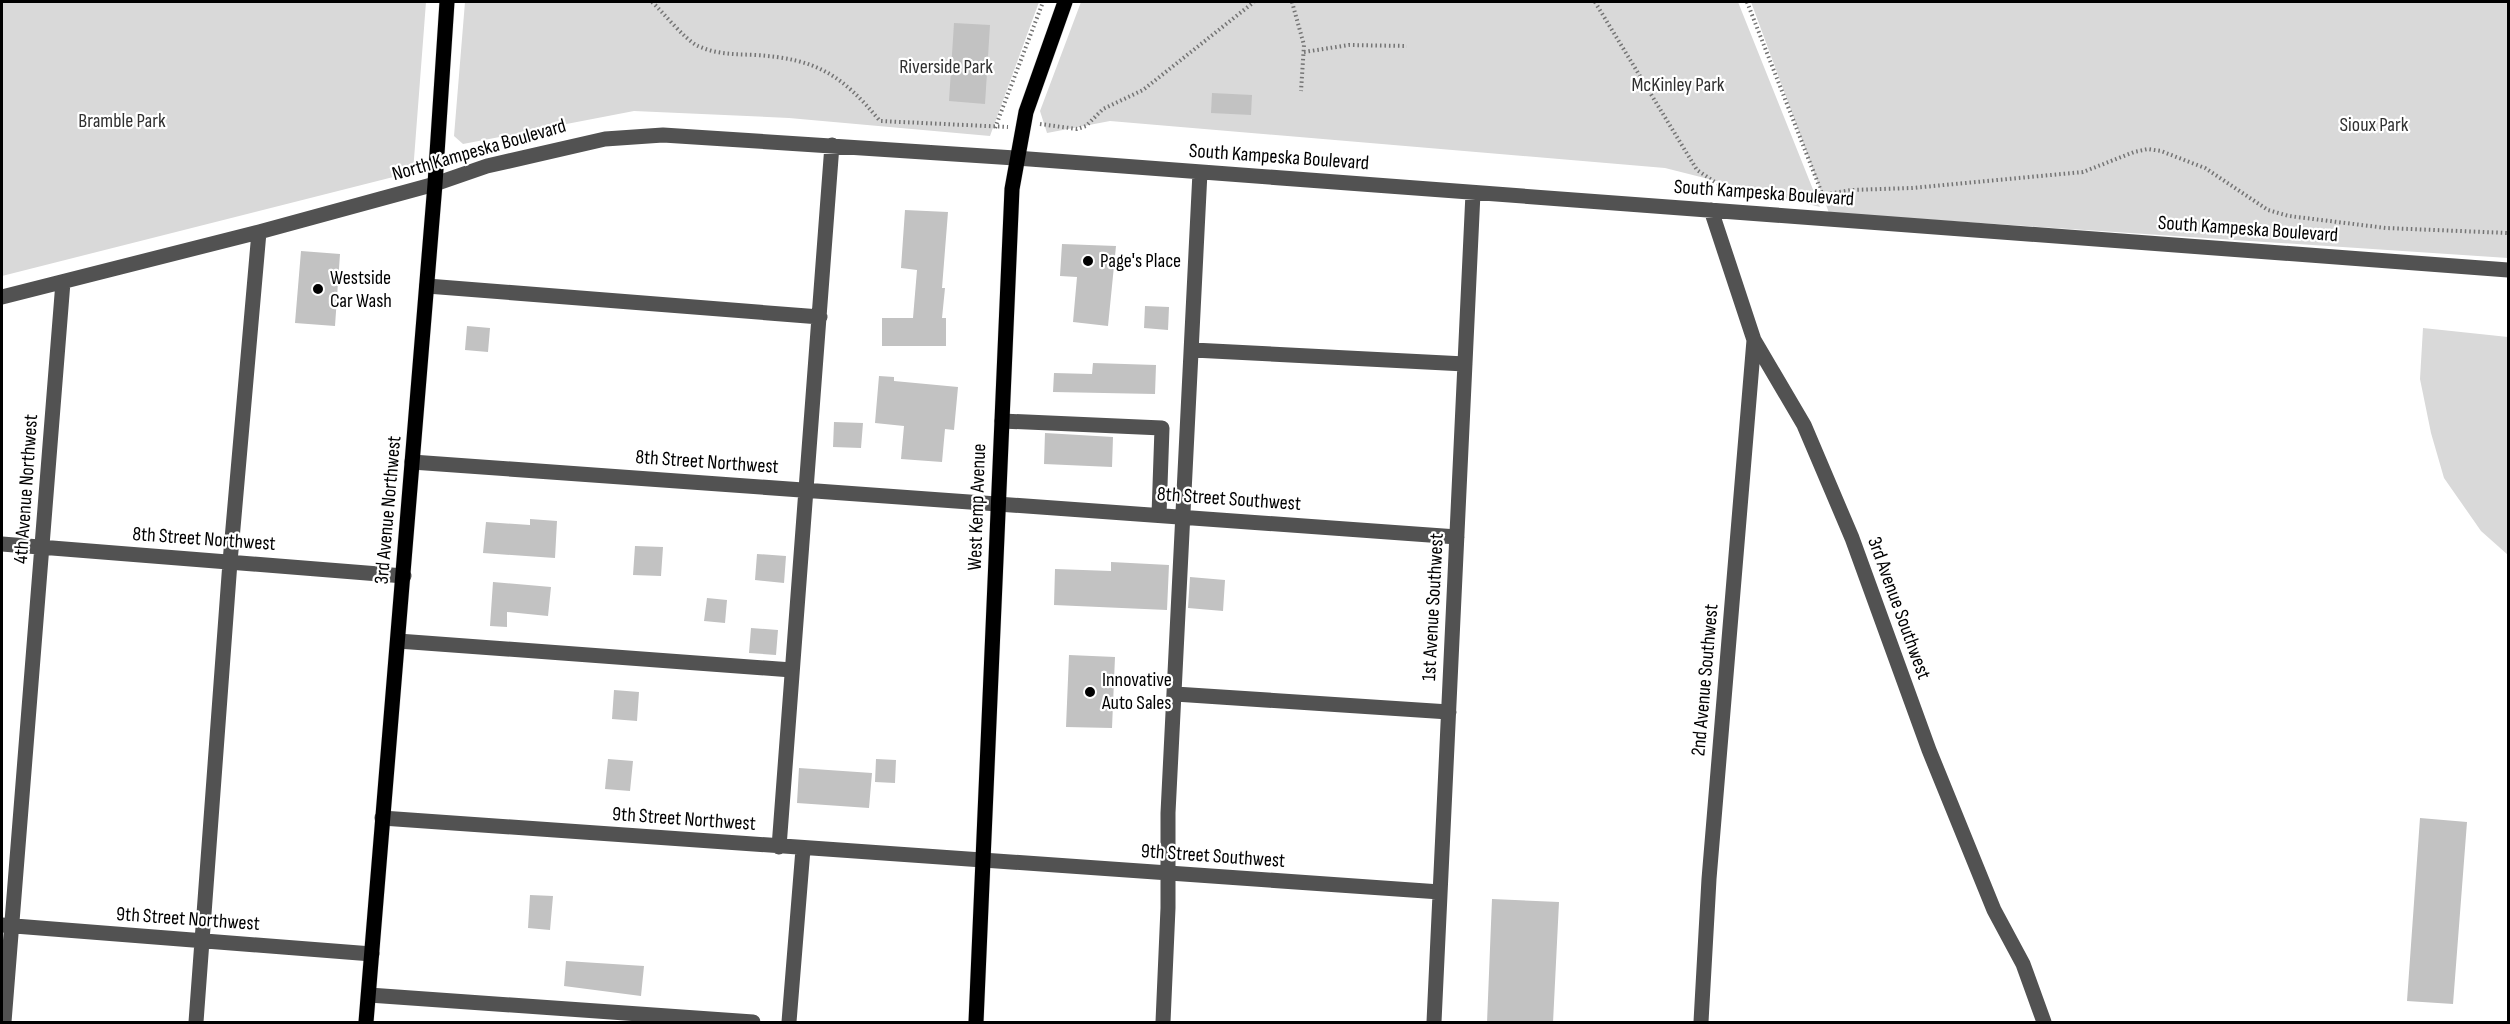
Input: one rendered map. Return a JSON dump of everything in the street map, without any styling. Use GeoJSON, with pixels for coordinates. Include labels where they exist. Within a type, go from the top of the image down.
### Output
{"type":"FeatureCollection","features":[{"type":"Feature","properties":{"kind":"main road","name":"3rd Avenue Northwest"},"geometry":{"type":"LineString","coordinates":[[366,1023],[404,576],[447,2]]}},
{"type":"Feature","properties":{"kind":"main road","name":"West Kemp Avenue"},"geometry":{"type":"LineString","coordinates":[[976,1023],[1012,189],[1026,112],[1065,2]]}},
{"type":"Feature","properties":{"kind":"street","name":"North Kampeska Boulevard"},"geometry":{"type":"LineString","coordinates":[[2,297],[259,232],[435,184],[487,166],[605,139],[691,135],[1016,158]]}},
{"type":"Feature","properties":{"kind":"street"},"geometry":{"type":"LineString","coordinates":[[779,847],[832,145]]}},
{"type":"Feature","properties":{"kind":"street","name":"South Kampeska Boulevard"},"geometry":{"type":"LineString","coordinates":[[1016,158],[2508,270]]}},
{"type":"Feature","properties":{"kind":"street"},"geometry":{"type":"LineString","coordinates":[[1163,1023],[1175,694],[1200,172]]}},
{"type":"Feature","properties":{"kind":"street","name":"1st Avenue Southwest"},"geometry":{"type":"LineString","coordinates":[[1434,1023],[1473,193]]}},
{"type":"Feature","properties":{"kind":"street","name":"3rd Avenue Southwest"},"geometry":{"type":"LineString","coordinates":[[1711,210],[1754,340],[1804,425],[1852,538],[1929,750],[1994,910],[2023,964],[2044,1023]]}},
{"type":"Feature","properties":{"kind":"street"},"geometry":{"type":"LineString","coordinates":[[196,1023],[230,562],[259,232]]}},
{"type":"Feature","properties":{"kind":"street","name":"4th Avenue Northwest"},"geometry":{"type":"LineString","coordinates":[[4,1023],[6,926],[42,548],[63,282]]}},
{"type":"Feature","properties":{"kind":"street"},"geometry":{"type":"LineString","coordinates":[[427,286],[820,317]]}},
{"type":"Feature","properties":{"kind":"street","name":"2nd Avenue Southwest"},"geometry":{"type":"LineString","coordinates":[[1701,1023],[1710,867],[1754,340]]}},
{"type":"Feature","properties":{"kind":"street"},"geometry":{"type":"LineString","coordinates":[[1193,350],[1465,364]]}},
{"type":"Feature","properties":{"kind":"street"},"geometry":{"type":"LineString","coordinates":[[1002,422],[1162,428],[1159,516]]}},
{"type":"Feature","properties":{"kind":"street","name":"8th Street Northwest"},"geometry":{"type":"LineString","coordinates":[[412,462],[999,504]]}},
{"type":"Feature","properties":{"kind":"street","name":"8th Street Southwest"},"geometry":{"type":"LineString","coordinates":[[999,504],[1457,537]]}},
{"type":"Feature","properties":{"kind":"street","name":"8th Street Northwest"},"geometry":{"type":"LineString","coordinates":[[2,544],[404,576]]}},
{"type":"Feature","properties":{"kind":"street"},"geometry":{"type":"LineString","coordinates":[[398,641],[792,670]]}},
{"type":"Feature","properties":{"kind":"street"},"geometry":{"type":"LineString","coordinates":[[1175,694],[1449,712]]}},
{"type":"Feature","properties":{"kind":"street","name":"9th Street Northwest"},"geometry":{"type":"LineString","coordinates":[[382,818],[983,862]]}},
{"type":"Feature","properties":{"kind":"street"},"geometry":{"type":"LineString","coordinates":[[789,1023],[803,849]]}},
{"type":"Feature","properties":{"kind":"street","name":"9th Street Southwest"},"geometry":{"type":"LineString","coordinates":[[983,862],[1440,892]]}},
{"type":"Feature","properties":{"kind":"street","name":"9th Street Northwest"},"geometry":{"type":"LineString","coordinates":[[6,926],[372,954]]}},
{"type":"Feature","properties":{"kind":"street"},"geometry":{"type":"LineString","coordinates":[[369,994],[753,1023]]}},
{"type":"Feature","properties":{"kind":"path"},"geometry":{"type":"LineString","coordinates":[[652,2],[696,45],[720,54],[792,57],[827,71],[862,100],[880,122],[995,128],[1043,2]]}},
{"type":"Feature","properties":{"kind":"path"},"geometry":{"type":"LineString","coordinates":[[1048,123],[1077,129],[1086,126],[1103,109],[1143,90],[1254,2]]}},
{"type":"Feature","properties":{"kind":"path"},"geometry":{"type":"LineString","coordinates":[[1292,2],[1304,52],[1301,91]]}},
{"type":"Feature","properties":{"kind":"path"},"geometry":{"type":"LineString","coordinates":[[1595,2],[1697,170],[1704,177],[1721,186],[1804,198],[1851,190],[1912,188],[2083,172],[2134,152],[2148,149],[2161,151],[2205,168],[2268,210],[2289,216],[2386,228],[2508,233]]}},
{"type":"Feature","properties":{"kind":"path"},"geometry":{"type":"LineString","coordinates":[[1747,2],[1833,219]]}},
{"type":"Feature","properties":{"kind":"path"},"geometry":{"type":"LineString","coordinates":[[1304,52],[1348,45],[1407,46]]}},
{"type":"Feature","properties":{"kind":"green space","name":"Bramble Park"},"geometry":{"type":"Polygon","coordinates":[[[2,2],[426,2],[413,172],[2,276],[2,2]]]}},
{"type":"Feature","properties":{"kind":"green space","name":"Riverside Park"},"geometry":{"type":"Polygon","coordinates":[[[465,2],[1039,2],[990,136],[789,118],[634,111],[463,144],[454,136],[465,2]]]}},
{"type":"Feature","properties":{"kind":"green space","name":"McKinley Park"},"geometry":{"type":"Polygon","coordinates":[[[1081,2],[1738,2],[1820,207],[1665,168],[1110,121],[1047,133],[1040,111],[1081,2]]]}},
{"type":"Feature","properties":{"kind":"green space","name":"Sioux Park"},"geometry":{"type":"Polygon","coordinates":[[[1751,2],[2508,2],[2508,258],[1829,213],[1751,2]]]}},
{"type":"Feature","properties":{"kind":"green space"},"geometry":{"type":"Polygon","coordinates":[[[2423,328],[2508,337],[2508,555],[2481,531],[2444,478],[2431,433],[2420,379],[2423,328]]]}},
{"type":"Feature","properties":{"kind":"building"},"geometry":{"type":"Polygon","coordinates":[[[954,23],[990,25],[985,104],[949,101],[954,23]]]}},
{"type":"Feature","properties":{"kind":"building"},"geometry":{"type":"Polygon","coordinates":[[[1212,93],[1252,95],[1251,115],[1211,113],[1212,93]]]}},
{"type":"Feature","properties":{"kind":"building"},"geometry":{"type":"Polygon","coordinates":[[[905,210],[948,212],[942,288],[945,288],[942,318],[946,318],[946,346],[882,346],[882,318],[913,318],[917,270],[901,268],[905,210]]]}},
{"type":"Feature","properties":{"kind":"building"},"geometry":{"type":"Polygon","coordinates":[[[1062,244],[1116,246],[1108,326],[1073,322],[1077,277],[1060,276],[1062,244]]]}},
{"type":"Feature","properties":{"kind":"building","name":"Westside Car Wash"},"geometry":{"type":"Polygon","coordinates":[[[301,251],[340,254],[335,326],[295,323],[301,251]]]}},
{"type":"Feature","properties":{"kind":"building"},"geometry":{"type":"Polygon","coordinates":[[[1145,306],[1169,307],[1168,330],[1144,328],[1145,306]]]}},
{"type":"Feature","properties":{"kind":"building"},"geometry":{"type":"Polygon","coordinates":[[[467,326],[490,328],[488,352],[465,350],[467,326]]]}},
{"type":"Feature","properties":{"kind":"building"},"geometry":{"type":"Polygon","coordinates":[[[1093,363],[1156,365],[1155,394],[1053,392],[1054,373],[1092,374],[1093,363]]]}},
{"type":"Feature","properties":{"kind":"building"},"geometry":{"type":"Polygon","coordinates":[[[879,376],[894,377],[894,381],[958,387],[954,430],[945,429],[942,462],[901,459],[904,426],[875,423],[879,376]]]}},
{"type":"Feature","properties":{"kind":"building"},"geometry":{"type":"Polygon","coordinates":[[[834,422],[863,423],[861,448],[833,447],[834,422]]]}},
{"type":"Feature","properties":{"kind":"building"},"geometry":{"type":"Polygon","coordinates":[[[1045,433],[1113,437],[1112,467],[1044,464],[1045,433]]]}},
{"type":"Feature","properties":{"kind":"building"},"geometry":{"type":"Polygon","coordinates":[[[530,519],[557,521],[555,558],[483,553],[486,522],[530,525],[530,519]]]}},
{"type":"Feature","properties":{"kind":"building"},"geometry":{"type":"Polygon","coordinates":[[[635,546],[663,547],[661,576],[633,575],[635,546]]]}},
{"type":"Feature","properties":{"kind":"building"},"geometry":{"type":"Polygon","coordinates":[[[757,554],[786,556],[784,583],[755,580],[757,554]]]}},
{"type":"Feature","properties":{"kind":"building"},"geometry":{"type":"Polygon","coordinates":[[[1111,562],[1169,565],[1167,610],[1054,605],[1055,569],[1111,571],[1111,562]]]}},
{"type":"Feature","properties":{"kind":"building"},"geometry":{"type":"Polygon","coordinates":[[[1190,577],[1225,580],[1223,611],[1188,608],[1190,577]]]}},
{"type":"Feature","properties":{"kind":"building"},"geometry":{"type":"Polygon","coordinates":[[[493,582],[551,587],[548,616],[507,612],[507,627],[490,626],[493,582]]]}},
{"type":"Feature","properties":{"kind":"building"},"geometry":{"type":"Polygon","coordinates":[[[707,598],[727,600],[725,623],[704,621],[707,598]]]}},
{"type":"Feature","properties":{"kind":"building"},"geometry":{"type":"Polygon","coordinates":[[[751,628],[778,630],[776,655],[749,653],[751,628]]]}},
{"type":"Feature","properties":{"kind":"building","name":"Innovative Auto Sales"},"geometry":{"type":"Polygon","coordinates":[[[1069,655],[1115,657],[1112,728],[1066,727],[1069,655]]]}},
{"type":"Feature","properties":{"kind":"building"},"geometry":{"type":"Polygon","coordinates":[[[614,690],[639,692],[637,721],[612,719],[614,690]]]}},
{"type":"Feature","properties":{"kind":"building"},"geometry":{"type":"Polygon","coordinates":[[[608,759],[633,761],[630,791],[605,789],[608,759]]]}},
{"type":"Feature","properties":{"kind":"building"},"geometry":{"type":"Polygon","coordinates":[[[876,759],[896,760],[895,783],[875,782],[876,759]]]}},
{"type":"Feature","properties":{"kind":"building"},"geometry":{"type":"Polygon","coordinates":[[[799,768],[872,773],[869,808],[797,803],[799,768]]]}},
{"type":"Feature","properties":{"kind":"building"},"geometry":{"type":"Polygon","coordinates":[[[2420,818],[2467,822],[2453,1004],[2407,1001],[2420,818]]]}},
{"type":"Feature","properties":{"kind":"building"},"geometry":{"type":"Polygon","coordinates":[[[530,895],[553,896],[550,930],[528,928],[530,895]]]}},
{"type":"Feature","properties":{"kind":"building"},"geometry":{"type":"Polygon","coordinates":[[[1492,899],[1559,902],[1553,1023],[1487,1023],[1492,899]]]}},
{"type":"Feature","properties":{"kind":"building"},"geometry":{"type":"Polygon","coordinates":[[[566,961],[644,966],[641,996],[564,986],[566,961]]]}},
{"type":"Feature","properties":{"kind":"place","name":"Page's Place"},"geometry":{"type":"Point","coordinates":[1088,261]}},
{"type":"Feature","properties":{"kind":"place","name":"Westside Car Wash"},"geometry":{"type":"Point","coordinates":[318,289]}},
{"type":"Feature","properties":{"kind":"place","name":"Innovative Auto Sales"},"geometry":{"type":"Point","coordinates":[1090,692]}}]}
